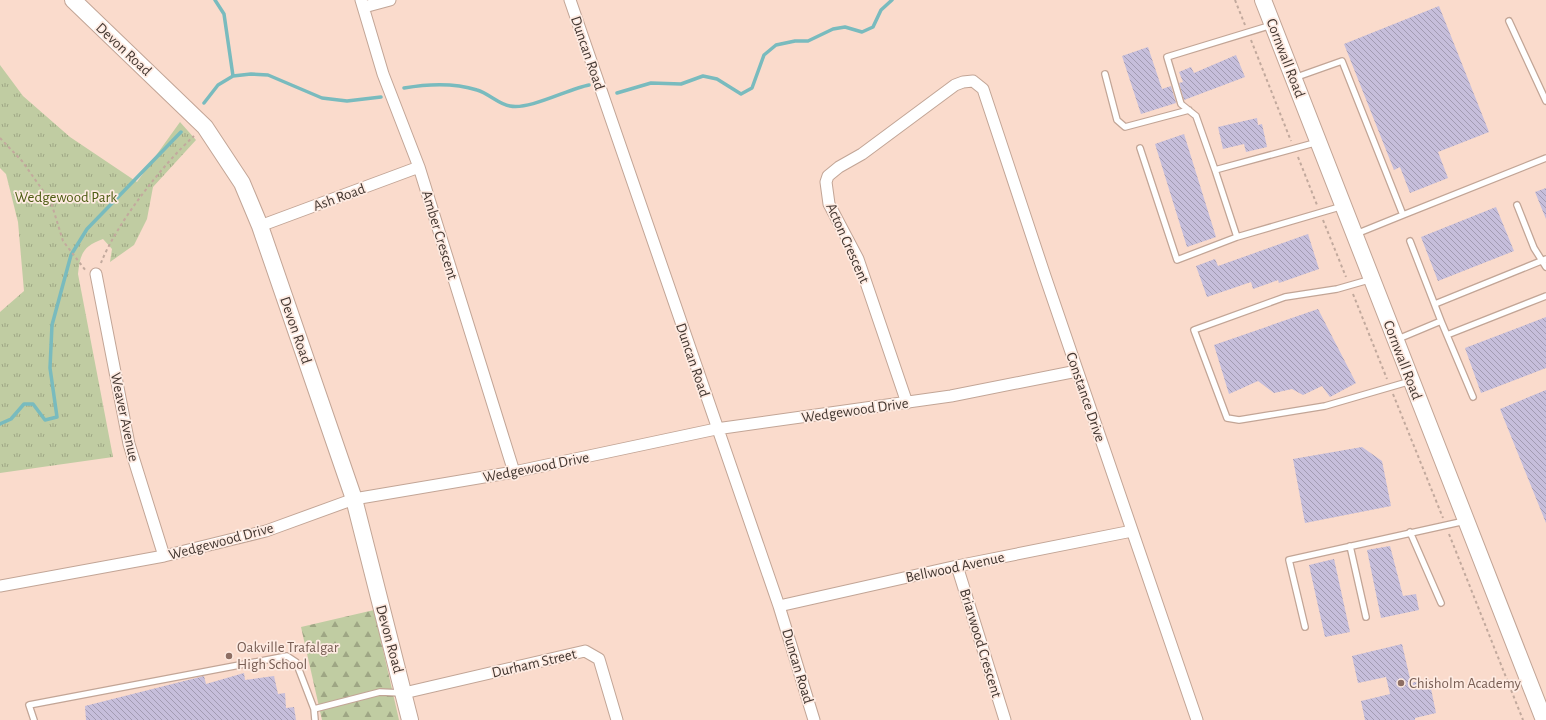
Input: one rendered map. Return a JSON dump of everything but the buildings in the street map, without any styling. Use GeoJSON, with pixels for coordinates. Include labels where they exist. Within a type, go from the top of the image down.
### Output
{"type":"FeatureCollection","features":[{"type":"Feature","properties":{"kind":"street","name":"Devon Road"},"geometry":{"type":"LineString","coordinates":[[73,0],[204,126],[242,183],[260,226],[354,499],[410,720]]}},
{"type":"Feature","properties":{"kind":"street"},"geometry":{"type":"LineString","coordinates":[[362,4],[390,0]]}},
{"type":"Feature","properties":{"kind":"street","name":"Duncan Road"},"geometry":{"type":"LineString","coordinates":[[570,0],[716,429],[779,606],[814,720]]}},
{"type":"Feature","properties":{"kind":"street","name":"Cornwall Road"},"geometry":{"type":"LineString","coordinates":[[1263,0],[1544,720]]}},
{"type":"Feature","properties":{"kind":"street","name":"Amber Crescent"},"geometry":{"type":"LineString","coordinates":[[362,4],[383,74],[419,167],[514,472]]}},
{"type":"Feature","properties":{"kind":"street","name":"Constance Drive"},"geometry":{"type":"LineString","coordinates":[[968,81],[973,82],[983,89],[1077,371],[1197,720]]}},
{"type":"Feature","properties":{"kind":"street","name":"Acton Crescent"},"geometry":{"type":"LineString","coordinates":[[907,403],[858,259],[829,204],[826,182],[828,176],[838,167],[862,154],[955,85],[968,81]]}},
{"type":"Feature","properties":{"kind":"street","name":"Ash Road"},"geometry":{"type":"LineString","coordinates":[[260,226],[419,167]]}},
{"type":"Feature","properties":{"kind":"street","name":"Weaver Avenue"},"geometry":{"type":"LineString","coordinates":[[96,274],[129,444],[164,556]]}},
{"type":"Feature","properties":{"kind":"street","name":"Wedgewood Drive"},"geometry":{"type":"LineString","coordinates":[[0,586],[164,556],[266,531],[354,499],[514,472],[716,429],[951,396],[1077,371]]}},
{"type":"Feature","properties":{"kind":"street","name":"Bellwood Avenue"},"geometry":{"type":"LineString","coordinates":[[779,606],[957,566],[1132,531]]}},
{"type":"Feature","properties":{"kind":"street","name":"Briarwood Crescent"},"geometry":{"type":"LineString","coordinates":[[957,566],[1005,720]]}},
{"type":"Feature","properties":{"kind":"street","name":"Durham Street"},"geometry":{"type":"LineString","coordinates":[[404,693],[585,651],[599,659],[617,720]]}},
{"type":"Feature","properties":{"kind":"lane"},"geometry":{"type":"LineString","coordinates":[[1509,21],[1546,101]]}},
{"type":"Feature","properties":{"kind":"lane"},"geometry":{"type":"LineString","coordinates":[[1237,237],[1196,116],[1182,104],[1167,57],[1273,25]]}},
{"type":"Feature","properties":{"kind":"lane"},"geometry":{"type":"LineString","coordinates":[[1294,78],[1342,62],[1403,215]]}},
{"type":"Feature","properties":{"kind":"lane"},"geometry":{"type":"LineString","coordinates":[[1105,74],[1117,120],[1125,127],[1189,110]]}},
{"type":"Feature","properties":{"kind":"lane"},"geometry":{"type":"LineString","coordinates":[[1215,170],[1318,142]]}},
{"type":"Feature","properties":{"kind":"lane"},"geometry":{"type":"LineString","coordinates":[[1140,148],[1177,260],[1237,237],[1343,206]]}},
{"type":"Feature","properties":{"kind":"lane"},"geometry":{"type":"LineString","coordinates":[[1355,235],[1546,158]]}},
{"type":"Feature","properties":{"kind":"lane"},"geometry":{"type":"LineString","coordinates":[[1518,205],[1534,248],[1544,260],[1546,267]]}},
{"type":"Feature","properties":{"kind":"lane"},"geometry":{"type":"LineString","coordinates":[[1410,241],[1441,321],[1473,397]]}},
{"type":"Feature","properties":{"kind":"lane"},"geometry":{"type":"LineString","coordinates":[[1435,304],[1544,260]]}},
{"type":"Feature","properties":{"kind":"lane"},"geometry":{"type":"LineString","coordinates":[[1372,279],[1349,286],[1285,297],[1194,330],[1227,418],[1239,420],[1325,406],[1412,381]]}},
{"type":"Feature","properties":{"kind":"lane"},"geometry":{"type":"LineString","coordinates":[[1447,335],[1546,296]]}},
{"type":"Feature","properties":{"kind":"lane"},"geometry":{"type":"LineString","coordinates":[[1396,340],[1441,321]]}},
{"type":"Feature","properties":{"kind":"lane"},"geometry":{"type":"LineString","coordinates":[[1305,627],[1289,560],[1410,532],[1467,521]]}},
{"type":"Feature","properties":{"kind":"lane"},"geometry":{"type":"LineString","coordinates":[[1410,532],[1441,603]]}},
{"type":"Feature","properties":{"kind":"lane"},"geometry":{"type":"LineString","coordinates":[[1350,546],[1366,617]]}},
{"type":"Feature","properties":{"kind":"lane"},"geometry":{"type":"LineString","coordinates":[[34,720],[29,705],[287,656],[296,662],[314,709],[314,720]]}},
{"type":"Feature","properties":{"kind":"lane"},"geometry":{"type":"LineString","coordinates":[[314,709],[380,692],[404,693]]}},
{"type":"Feature","properties":{"kind":"path"},"geometry":{"type":"LineString","coordinates":[[1235,0],[1523,720]]}},
{"type":"Feature","properties":{"kind":"path"},"geometry":{"type":"LineString","coordinates":[[96,274],[113,236],[149,187],[182,147],[204,126]]}},
{"type":"Feature","properties":{"kind":"path"},"geometry":{"type":"LineString","coordinates":[[0,138],[22,161],[51,202],[63,241],[84,270]]}},
{"type":"Feature","properties":{"kind":"green space","name":"Wedgewood Park"},"geometry":{"type":"Polygon","coordinates":[[[0,65],[23,96],[70,137],[137,182],[180,122],[196,140],[153,187],[147,219],[134,245],[110,262],[112,249],[103,239],[87,248],[80,261],[78,274],[113,457],[0,473],[0,312],[24,291],[18,222],[6,174],[0,168],[0,65]]]}},
{"type":"Feature","properties":{"kind":"green space"},"geometry":{"type":"Polygon","coordinates":[[[374,610],[399,720],[322,720],[301,627],[374,610]]]}},
{"type":"Feature","properties":{"kind":"waterway"},"geometry":{"type":"LineString","coordinates":[[215,0],[224,14],[233,76]]}},
{"type":"Feature","properties":{"kind":"waterway"},"geometry":{"type":"LineString","coordinates":[[617,93],[651,83],[681,84],[703,76],[717,79],[741,94],[752,88],[764,55],[776,45],[795,41],[808,41],[833,29],[845,27],[862,32],[873,27],[881,10],[892,0]]}},
{"type":"Feature","properties":{"kind":"waterway"},"geometry":{"type":"LineString","coordinates":[[204,103],[218,85],[233,76],[251,74],[268,75],[322,98],[347,101],[381,97]]}},
{"type":"Feature","properties":{"kind":"waterway"},"geometry":{"type":"LineString","coordinates":[[404,88],[431,85],[460,86],[481,92],[506,105],[518,106],[528,105],[589,85]]}},
{"type":"Feature","properties":{"kind":"waterway"},"geometry":{"type":"LineString","coordinates":[[0,424],[11,419],[24,404],[33,404],[45,420],[57,417],[50,368],[52,325],[71,255],[87,229],[181,132]]}},
{"type":"Feature","properties":{"kind":"place","name":"Oakville Trafalgar High School"},"geometry":{"type":"Point","coordinates":[229,656]}},
{"type":"Feature","properties":{"kind":"place","name":"Chisholm Academy"},"geometry":{"type":"Point","coordinates":[1401,683]}}]}
